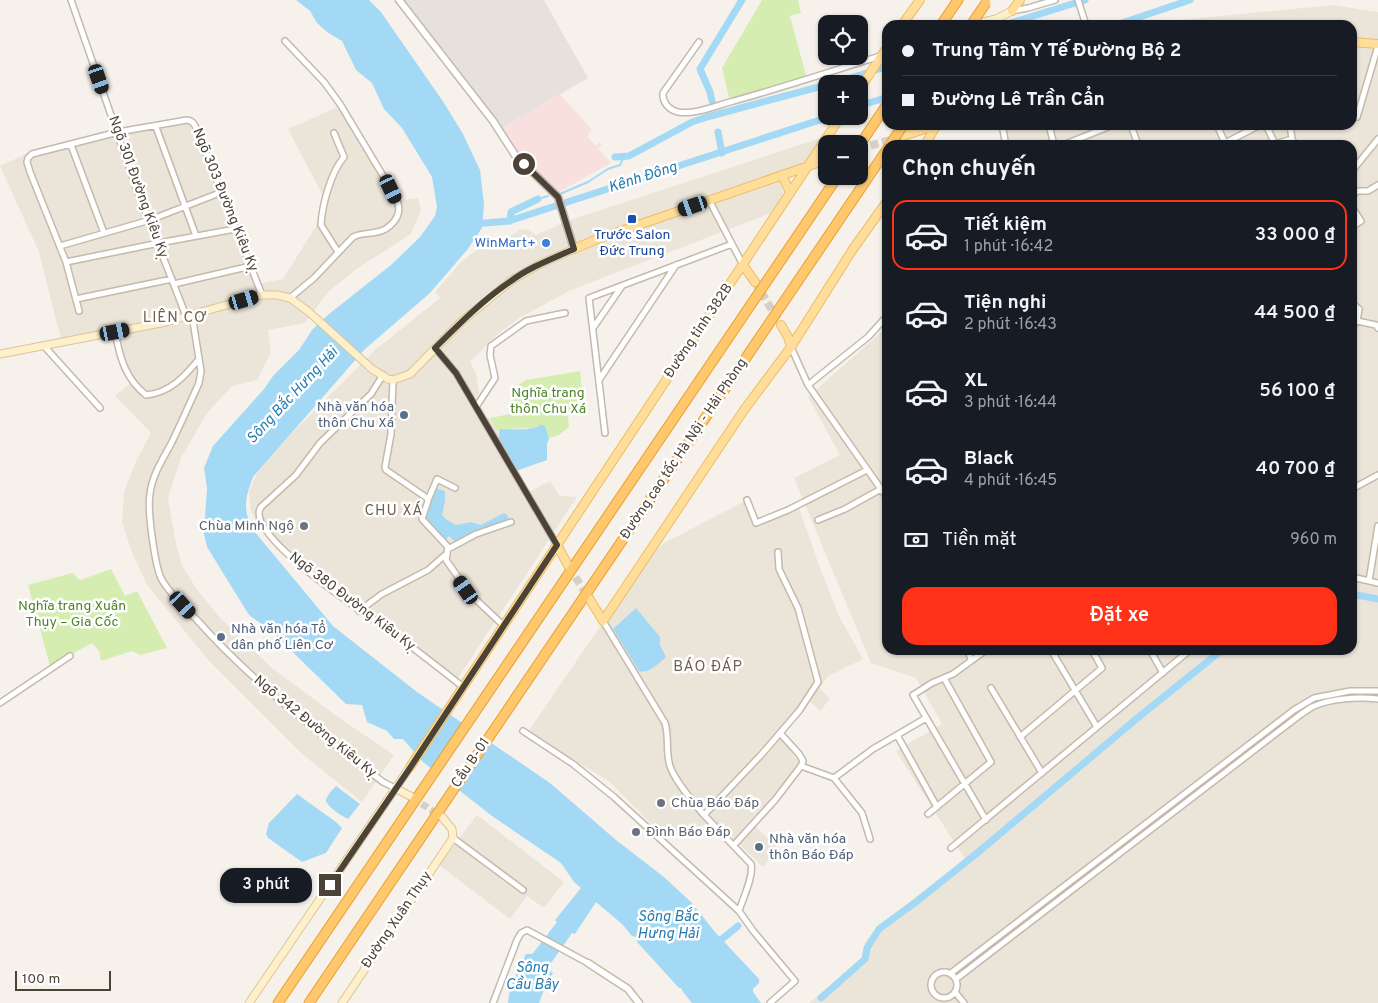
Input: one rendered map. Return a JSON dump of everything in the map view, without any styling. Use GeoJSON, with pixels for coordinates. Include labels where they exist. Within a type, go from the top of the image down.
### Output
{"type":"FeatureCollection","features":[{"type":"Feature","properties":{"kind":"highway"},"geometry":{"type":"LineString","coordinates":[[943,20],[958,0]]}},
{"type":"Feature","properties":{"kind":"highway"},"geometry":{"type":"LineString","coordinates":[[974,20],[987,2]]}},
{"type":"Feature","properties":{"kind":"highway"},"geometry":{"type":"LineString","coordinates":[[867,135],[882,113]]}},
{"type":"Feature","properties":{"kind":"highway","name":"Đường cao tốc Hà Nội - Hải Phòng"},"geometry":{"type":"LineString","coordinates":[[503,716],[882,157]]}},
{"type":"Feature","properties":{"kind":"highway","name":"Đường cao tốc Hà Nội - Hải Phòng"},"geometry":{"type":"LineString","coordinates":[[482,702],[832,185]]}},
{"type":"Feature","properties":{"kind":"highway","name":"Cầu B-01"},"geometry":{"type":"LineString","coordinates":[[278,1003],[482,702]]}},
{"type":"Feature","properties":{"kind":"highway","name":"Cầu B-01"},"geometry":{"type":"LineString","coordinates":[[309,1003],[441,814],[503,716]]}},
{"type":"Feature","properties":{"kind":"main road"},"geometry":{"type":"LineString","coordinates":[[906,20],[920,0]]}},
{"type":"Feature","properties":{"kind":"main road"},"geometry":{"type":"LineString","coordinates":[[992,20],[1012,11],[1020,0]]}},
{"type":"Feature","properties":{"kind":"main road"},"geometry":{"type":"LineString","coordinates":[[1357,43],[1378,45]]}},
{"type":"Feature","properties":{"kind":"main road"},"geometry":{"type":"LineString","coordinates":[[868,75],[882,55]]}},
{"type":"Feature","properties":{"kind":"main road","name":"Đường tỉnh 382B"},"geometry":{"type":"LineString","coordinates":[[410,768],[836,125]]}},
{"type":"Feature","properties":{"kind":"main road"},"geometry":{"type":"LineString","coordinates":[[903,136],[922,130]]}},
{"type":"Feature","properties":{"kind":"main road"},"geometry":{"type":"LineString","coordinates":[[0,354],[189,316],[262,295],[277,295],[290,298],[309,312],[372,369],[393,380],[410,374],[462,321],[512,280],[540,264],[594,240],[818,163]]}},
{"type":"Feature","properties":{"kind":"main road"},"geometry":{"type":"LineString","coordinates":[[782,175],[790,193]]}},
{"type":"Feature","properties":{"kind":"main road"},"geometry":{"type":"LineString","coordinates":[[589,598],[603,621],[744,410],[791,347],[853,249],[882,208]]}},
{"type":"Feature","properties":{"kind":"main road"},"geometry":{"type":"LineString","coordinates":[[743,265],[755,282]]}},
{"type":"Feature","properties":{"kind":"main road"},"geometry":{"type":"LineString","coordinates":[[780,325],[788,337],[791,347]]}},
{"type":"Feature","properties":{"kind":"main road"},"geometry":{"type":"LineString","coordinates":[[557,545],[569,567]]}},
{"type":"Feature","properties":{"kind":"main road"},"geometry":{"type":"LineString","coordinates":[[249,1003],[410,768]]}},
{"type":"Feature","properties":{"kind":"main road"},"geometry":{"type":"LineString","coordinates":[[395,788],[416,797]]}},
{"type":"Feature","properties":{"kind":"main road"},"geometry":{"type":"LineString","coordinates":[[441,814],[452,829],[453,838]]}},
{"type":"Feature","properties":{"kind":"main road","name":"Đường Xuân Thụy"},"geometry":{"type":"LineString","coordinates":[[342,1003],[453,838]]}},
{"type":"Feature","properties":{"kind":"street","name":"Ngõ 301 Đường Kiêu Kỵ"},"geometry":{"type":"LineString","coordinates":[[71,0],[137,190],[189,316]]}},
{"type":"Feature","properties":{"kind":"street"},"geometry":{"type":"LineString","coordinates":[[399,0],[515,154],[558,197],[574,249]]}},
{"type":"Feature","properties":{"kind":"street"},"geometry":{"type":"LineString","coordinates":[[1012,11],[1055,0]]}},
{"type":"Feature","properties":{"kind":"street"},"geometry":{"type":"LineString","coordinates":[[1078,0],[1085,20]]}},
{"type":"Feature","properties":{"kind":"street"},"geometry":{"type":"LineString","coordinates":[[285,41],[324,82],[340,104],[398,204],[397,216],[391,225],[383,231],[359,234],[353,237],[314,278],[290,298]]}},
{"type":"Feature","properties":{"kind":"street"},"geometry":{"type":"LineString","coordinates":[[699,42],[663,93],[662,99],[665,104],[676,112],[685,113],[709,108],[879,59]]}},
{"type":"Feature","properties":{"kind":"street"},"geometry":{"type":"LineString","coordinates":[[1357,117],[1378,45]]}},
{"type":"Feature","properties":{"kind":"street"},"geometry":{"type":"LineString","coordinates":[[181,115],[182,121]]}},
{"type":"Feature","properties":{"kind":"street","name":"Ngõ 303 Đường Kiêu Kỵ"},"geometry":{"type":"LineString","coordinates":[[60,246],[27,162],[32,154],[118,132],[189,120],[195,124],[262,295]]}},
{"type":"Feature","properties":{"kind":"street"},"geometry":{"type":"LineString","coordinates":[[156,126],[196,236]]}},
{"type":"Feature","properties":{"kind":"street"},"geometry":{"type":"LineString","coordinates":[[1076,140],[1100,130]]}},
{"type":"Feature","properties":{"kind":"street"},"geometry":{"type":"LineString","coordinates":[[1231,140],[1250,130]]}},
{"type":"Feature","properties":{"kind":"street"},"geometry":{"type":"LineString","coordinates":[[1289,140],[1292,139],[1291,130]]}},
{"type":"Feature","properties":{"kind":"street"},"geometry":{"type":"LineString","coordinates":[[334,133],[344,157],[339,163],[332,179],[321,225],[338,252]]}},
{"type":"Feature","properties":{"kind":"street"},"geometry":{"type":"LineString","coordinates":[[1357,165],[1378,139]]}},
{"type":"Feature","properties":{"kind":"street"},"geometry":{"type":"LineString","coordinates":[[71,145],[104,233]]}},
{"type":"Feature","properties":{"kind":"street"},"geometry":{"type":"LineString","coordinates":[[1357,192],[1368,191],[1378,185]]}},
{"type":"Feature","properties":{"kind":"street"},"geometry":{"type":"LineString","coordinates":[[79,311],[60,246],[150,220],[222,192]]}},
{"type":"Feature","properties":{"kind":"street"},"geometry":{"type":"LineString","coordinates":[[709,200],[743,265]]}},
{"type":"Feature","properties":{"kind":"street"},"geometry":{"type":"LineString","coordinates":[[66,262],[159,242],[235,229]]}},
{"type":"Feature","properties":{"kind":"street"},"geometry":{"type":"LineString","coordinates":[[605,433],[589,298],[732,244]]}},
{"type":"Feature","properties":{"kind":"street"},"geometry":{"type":"LineString","coordinates":[[599,380],[676,265]]}},
{"type":"Feature","properties":{"kind":"street"},"geometry":{"type":"LineString","coordinates":[[76,299],[251,266]]}},
{"type":"Feature","properties":{"kind":"street"},"geometry":{"type":"LineString","coordinates":[[593,329],[622,286]]}},
{"type":"Feature","properties":{"kind":"street"},"geometry":{"type":"LineString","coordinates":[[1357,307],[1359,309],[1357,322],[1376,325],[1378,328]]}},
{"type":"Feature","properties":{"kind":"street"},"geometry":{"type":"LineString","coordinates":[[476,407],[495,378],[489,349],[491,346],[526,321],[565,313]]}},
{"type":"Feature","properties":{"kind":"street","name":"Ngõ 342 Đường Kiêu Kỵ"},"geometry":{"type":"LineString","coordinates":[[189,316],[201,371],[199,384],[152,483],[149,497],[158,572],[172,593],[215,641],[261,684],[304,722],[383,782],[395,788]]}},
{"type":"Feature","properties":{"kind":"street"},"geometry":{"type":"LineString","coordinates":[[808,385],[868,336],[882,321]]}},
{"type":"Feature","properties":{"kind":"street"},"geometry":{"type":"LineString","coordinates":[[115,332],[119,351],[128,374],[135,386],[146,395],[155,394],[177,383],[199,359]]}},
{"type":"Feature","properties":{"kind":"street"},"geometry":{"type":"LineString","coordinates":[[44,346],[100,408]]}},
{"type":"Feature","properties":{"kind":"street"},"geometry":{"type":"LineString","coordinates":[[791,347],[808,385],[881,489],[845,509],[818,520]]}},
{"type":"Feature","properties":{"kind":"street"},"geometry":{"type":"LineString","coordinates":[[435,348],[456,373],[557,545]]}},
{"type":"Feature","properties":{"kind":"street","name":"Ngõ 380 Đường Kiêu Kỵ"},"geometry":{"type":"LineString","coordinates":[[383,375],[365,401],[331,431],[296,475],[258,511],[260,522],[274,541],[304,568],[359,611],[398,636],[464,687]]}},
{"type":"Feature","properties":{"kind":"street"},"geometry":{"type":"LineString","coordinates":[[393,380],[391,434],[385,467],[386,470],[428,500]]}},
{"type":"Feature","properties":{"kind":"street"},"geometry":{"type":"LineString","coordinates":[[747,500],[756,523],[788,510],[867,470]]}},
{"type":"Feature","properties":{"kind":"street"},"geometry":{"type":"LineString","coordinates":[[1357,486],[1378,475]]}},
{"type":"Feature","properties":{"kind":"street"},"geometry":{"type":"LineString","coordinates":[[448,549],[422,519],[437,479],[456,488]]}},
{"type":"Feature","properties":{"kind":"street"},"geometry":{"type":"LineString","coordinates":[[359,611],[382,594],[428,570],[445,555],[448,549],[476,534],[511,522]]}},
{"type":"Feature","properties":{"kind":"street"},"geometry":{"type":"LineString","coordinates":[[1368,581],[1377,540],[1378,526]]}},
{"type":"Feature","properties":{"kind":"street"},"geometry":{"type":"LineString","coordinates":[[704,815],[761,755],[808,700],[817,686],[818,678],[808,650],[794,597],[790,594],[780,569],[778,552]]}},
{"type":"Feature","properties":{"kind":"street"},"geometry":{"type":"LineString","coordinates":[[445,555],[446,560],[466,590],[504,626]]}},
{"type":"Feature","properties":{"kind":"street"},"geometry":{"type":"LineString","coordinates":[[1357,578],[1378,583]]}},
{"type":"Feature","properties":{"kind":"street"},"geometry":{"type":"LineString","coordinates":[[603,621],[665,723],[668,734],[668,762],[671,769],[687,794],[704,815],[751,864],[752,870],[739,911]]}},
{"type":"Feature","properties":{"kind":"street"},"geometry":{"type":"LineString","coordinates":[[970,655],[971,660]]}},
{"type":"Feature","properties":{"kind":"street"},"geometry":{"type":"LineString","coordinates":[[978,655],[953,674],[913,695],[986,820]]}},
{"type":"Feature","properties":{"kind":"street"},"geometry":{"type":"LineString","coordinates":[[1054,655],[1097,727]]}},
{"type":"Feature","properties":{"kind":"street"},"geometry":{"type":"LineString","coordinates":[[1020,737],[1102,668],[1095,655]]}},
{"type":"Feature","properties":{"kind":"street"},"geometry":{"type":"LineString","coordinates":[[1153,655],[1163,673]]}},
{"type":"Feature","properties":{"kind":"street"},"geometry":{"type":"LineString","coordinates":[[951,848],[1184,655]]}},
{"type":"Feature","properties":{"kind":"street"},"geometry":{"type":"LineString","coordinates":[[0,703],[70,656]]}},
{"type":"Feature","properties":{"kind":"street"},"geometry":{"type":"LineString","coordinates":[[928,814],[991,762],[944,678]]}},
{"type":"Feature","properties":{"kind":"street"},"geometry":{"type":"LineString","coordinates":[[991,688],[1042,773]]}},
{"type":"Feature","properties":{"kind":"street"},"geometry":{"type":"LineString","coordinates":[[951,973],[1294,710],[1314,698],[1350,691],[1378,691]]}},
{"type":"Feature","properties":{"kind":"street"},"geometry":{"type":"LineString","coordinates":[[956,979],[1280,730],[1313,707],[1329,702],[1368,698],[1378,699]]}},
{"type":"Feature","properties":{"kind":"street"},"geometry":{"type":"LineString","coordinates":[[834,778],[873,749],[926,718]]}},
{"type":"Feature","properties":{"kind":"street"},"geometry":{"type":"LineString","coordinates":[[1276,724],[1280,730]]}},
{"type":"Feature","properties":{"kind":"street"},"geometry":{"type":"LineString","coordinates":[[523,731],[568,760],[614,797],[739,911],[754,932],[796,981],[770,1003]]}},
{"type":"Feature","properties":{"kind":"street"},"geometry":{"type":"LineString","coordinates":[[734,846],[775,800],[801,766],[802,761],[799,754],[780,733]]}},
{"type":"Feature","properties":{"kind":"street"},"geometry":{"type":"LineString","coordinates":[[897,736],[937,807]]}},
{"type":"Feature","properties":{"kind":"street"},"geometry":{"type":"LineString","coordinates":[[801,766],[834,778],[862,813],[870,839]]}},
{"type":"Feature","properties":{"kind":"street"},"geometry":{"type":"LineString","coordinates":[[453,838],[523,890]]}},
{"type":"Feature","properties":{"kind":"street"},"geometry":{"type":"LineString","coordinates":[[1109,852],[1114,858]]}},
{"type":"Feature","properties":{"kind":"street"},"geometry":{"type":"LineString","coordinates":[[493,1003],[517,940],[521,933],[527,930],[588,963],[628,990],[640,1003]]}},
{"type":"Feature","properties":{"kind":"street"},"geometry":{"type":"LineString","coordinates":[[948,998],[955,992],[956,979],[947,971],[938,972],[930,983],[932,992],[939,997],[948,998],[952,1003]]}},
{"type":"Feature","properties":{"kind":"street"},"geometry":{"type":"LineString","coordinates":[[955,992],[964,1003]]}},
{"type":"Feature","properties":{"kind":"shaded area"},"geometry":{"type":"Polygon","coordinates":[[[402,0],[544,0],[588,78],[500,129],[402,0]]]}},
{"type":"Feature","properties":{"kind":"shaded area"},"geometry":{"type":"Polygon","coordinates":[[[1333,5],[1378,12],[1378,1003],[809,1003],[861,959],[865,943],[876,928],[965,859],[896,751],[942,724],[916,678],[871,663],[794,478],[840,455],[808,397],[882,331],[882,655],[1357,655],[1357,140],[1010,140],[1006,130],[1357,130],[1357,20],[1180,20],[1333,5]]]}},
{"type":"Feature","properties":{"kind":"shaded area"},"geometry":{"type":"Polygon","coordinates":[[[560,94],[592,130],[587,136],[596,146],[600,142],[602,144],[598,149],[611,163],[559,192],[533,172],[500,129],[560,94]]]}},
{"type":"Feature","properties":{"kind":"shaded area"},"geometry":{"type":"Polygon","coordinates":[[[340,106],[396,201],[418,198],[421,210],[411,234],[358,268],[328,292],[305,323],[268,330],[271,352],[257,380],[232,386],[207,413],[181,458],[168,498],[176,544],[182,565],[196,588],[220,618],[272,668],[338,717],[394,755],[362,802],[301,753],[209,661],[147,585],[131,550],[122,522],[124,492],[137,459],[151,433],[115,396],[132,382],[115,333],[62,343],[39,252],[0,166],[28,153],[185,120],[196,127],[258,284],[283,279],[316,226],[323,196],[288,129],[340,106]]]}},
{"type":"Feature","properties":{"kind":"shaded area"},"geometry":{"type":"Polygon","coordinates":[[[818,139],[818,145],[803,164],[777,173],[784,196],[771,213],[571,290],[519,318],[498,334],[470,362],[476,373],[479,393],[474,398],[485,418],[490,418],[498,432],[498,439],[529,492],[550,481],[560,496],[577,497],[454,684],[418,656],[360,616],[277,549],[261,531],[251,511],[249,492],[257,473],[288,437],[375,350],[440,298],[435,292],[462,261],[478,249],[489,244],[497,246],[520,229],[528,230],[536,235],[567,221],[818,139]]]}},
{"type":"Feature","properties":{"kind":"shaded area"},"geometry":{"type":"Polygon","coordinates":[[[747,500],[757,523],[798,505],[838,614],[863,659],[827,677],[820,688],[830,699],[820,711],[810,701],[780,736],[799,762],[795,771],[752,823],[779,849],[763,867],[712,818],[706,824],[667,840],[610,782],[528,732],[650,553],[668,541],[747,500]]]}},
{"type":"Feature","properties":{"kind":"shaded area"},"geometry":{"type":"Polygon","coordinates":[[[477,815],[564,882],[544,908],[527,896],[510,919],[439,865],[477,815]]]}},
{"type":"Feature","properties":{"kind":"green space"},"geometry":{"type":"Polygon","coordinates":[[[762,0],[798,0],[801,13],[790,16],[807,79],[729,98],[722,68],[762,0]]]}},
{"type":"Feature","properties":{"kind":"green space","name":"Nghĩa trang thôn Chu Xá"},"geometry":{"type":"Polygon","coordinates":[[[580,371],[584,408],[568,415],[569,427],[559,435],[549,438],[545,425],[532,428],[500,429],[498,432],[490,418],[510,414],[513,411],[513,393],[521,383],[526,380],[580,371]]]}},
{"type":"Feature","properties":{"kind":"green space","name":"Nghĩa trang Xuân Thụy – Gia Cốc"},"geometry":{"type":"Polygon","coordinates":[[[111,569],[125,596],[137,591],[167,648],[140,655],[132,651],[101,661],[99,651],[92,643],[50,666],[28,585],[72,573],[80,580],[111,569]]]}},
{"type":"Feature","properties":{"kind":"water","name":"Sông Bắc Hưng Hải"},"geometry":{"type":"Polygon","coordinates":[[[296,0],[369,0],[381,12],[444,103],[463,134],[480,170],[484,204],[482,228],[467,250],[430,293],[365,349],[253,477],[246,504],[250,524],[333,626],[417,692],[550,783],[616,840],[664,877],[692,903],[715,932],[759,979],[759,983],[753,989],[753,992],[761,1003],[692,1003],[681,988],[637,942],[636,937],[632,936],[622,924],[596,902],[575,934],[572,933],[549,966],[549,970],[553,973],[539,1003],[508,1003],[510,988],[526,954],[534,952],[557,922],[555,920],[581,888],[574,882],[561,863],[492,816],[423,762],[403,739],[394,739],[387,731],[367,722],[362,705],[346,704],[271,631],[249,615],[207,547],[204,534],[207,488],[204,468],[213,446],[264,389],[273,376],[299,350],[312,330],[329,314],[391,265],[420,237],[435,216],[437,207],[432,177],[402,128],[384,109],[372,83],[356,70],[342,41],[327,32],[317,23],[310,11],[296,0]]]}},
{"type":"Feature","properties":{"kind":"water"},"geometry":{"type":"Polygon","coordinates":[[[545,425],[549,438],[547,460],[516,471],[501,445],[499,439],[500,429],[527,429],[545,425]]]}},
{"type":"Feature","properties":{"kind":"water"},"geometry":{"type":"Polygon","coordinates":[[[436,488],[445,491],[442,515],[456,525],[471,522],[481,525],[504,513],[509,521],[464,536],[455,542],[449,536],[445,541],[424,520],[425,513],[436,488]]]}},
{"type":"Feature","properties":{"kind":"water"},"geometry":{"type":"Polygon","coordinates":[[[636,608],[660,637],[660,645],[666,657],[653,668],[643,672],[639,671],[613,629],[636,608]]]}},
{"type":"Feature","properties":{"kind":"water"},"geometry":{"type":"Polygon","coordinates":[[[336,786],[360,804],[348,819],[335,811],[326,800],[336,786]]]}},
{"type":"Feature","properties":{"kind":"water"},"geometry":{"type":"Polygon","coordinates":[[[297,794],[342,828],[326,853],[302,862],[268,838],[266,834],[269,823],[297,794]]]}},
{"type":"Feature","properties":{"kind":"pier"},"geometry":{"type":"Polygon","coordinates":[[[468,724],[488,738],[454,789],[434,774],[468,724]]]}},
{"type":"Feature","properties":{"kind":"waterway"},"geometry":{"type":"LineString","coordinates":[[712,101],[700,69],[742,0]]}},
{"type":"Feature","properties":{"kind":"waterway"},"geometry":{"type":"LineString","coordinates":[[1020,20],[1085,0]]}},
{"type":"Feature","properties":{"kind":"waterway","name":"Kênh Đông"},"geometry":{"type":"LineString","coordinates":[[1131,20],[1190,0]]}},
{"type":"Feature","properties":{"kind":"waterway"},"geometry":{"type":"LineString","coordinates":[[860,75],[882,68]]}},
{"type":"Feature","properties":{"kind":"waterway"},"geometry":{"type":"LineString","coordinates":[[615,157],[629,156],[692,122],[818,87]]}},
{"type":"Feature","properties":{"kind":"waterway","name":"Kênh Đông"},"geometry":{"type":"LineString","coordinates":[[868,103],[882,99]]}},
{"type":"Feature","properties":{"kind":"waterway","name":"Kênh Đông"},"geometry":{"type":"LineString","coordinates":[[473,224],[509,221],[818,121]]}},
{"type":"Feature","properties":{"kind":"waterway"},"geometry":{"type":"LineString","coordinates":[[718,132],[722,153]]}},
{"type":"Feature","properties":{"kind":"waterway"},"geometry":{"type":"LineString","coordinates":[[560,194],[588,182],[608,169],[620,165],[624,156]]}},
{"type":"Feature","properties":{"kind":"waterway"},"geometry":{"type":"LineString","coordinates":[[538,199],[548,196]]}},
{"type":"Feature","properties":{"kind":"waterway"},"geometry":{"type":"LineString","coordinates":[[510,221],[511,212],[538,199]]}},
{"type":"Feature","properties":{"kind":"waterway"},"geometry":{"type":"LineString","coordinates":[[1357,595],[1378,599]]}},
{"type":"Feature","properties":{"kind":"waterway"},"geometry":{"type":"LineString","coordinates":[[821,998],[865,959],[867,948],[879,929],[976,854],[1141,715],[1216,655]]}},
{"type":"Feature","properties":{"kind":"waterway"},"geometry":{"type":"LineString","coordinates":[[716,944],[738,926]]}},
{"type":"Feature","properties":{"kind":"tunnel"},"geometry":{"type":"LineString","coordinates":[[890,140],[897,138]]}},
{"type":"Feature","properties":{"kind":"tunnel"},"geometry":{"type":"LineString","coordinates":[[868,146],[882,142]]}},
{"type":"Feature","properties":{"kind":"tunnel"},"geometry":{"type":"LineString","coordinates":[[755,282],[781,325]]}},
{"type":"Feature","properties":{"kind":"tunnel"},"geometry":{"type":"LineString","coordinates":[[569,567],[588,597]]}},
{"type":"Feature","properties":{"kind":"tunnel"},"geometry":{"type":"LineString","coordinates":[[413,798],[440,816]]}},
{"type":"Feature","properties":{"kind":"place","name":"Trước Salon Đức Trung"},"geometry":{"type":"Point","coordinates":[632,219]}},
{"type":"Feature","properties":{"kind":"place","name":"WinMart+"},"geometry":{"type":"Point","coordinates":[546,243]}},
{"type":"Feature","properties":{"kind":"place","name":"Nhà văn hóa thôn Chu Xá"},"geometry":{"type":"Point","coordinates":[404,415]}},
{"type":"Feature","properties":{"kind":"place","name":"Chùa Minh Ngộ"},"geometry":{"type":"Point","coordinates":[304,526]}},
{"type":"Feature","properties":{"kind":"place","name":"Nhà văn hóa Tổ dân phố Liên Cơ"},"geometry":{"type":"Point","coordinates":[221,637]}},
{"type":"Feature","properties":{"kind":"place","name":"Chùa Báo Đáp"},"geometry":{"type":"Point","coordinates":[661,803]}},
{"type":"Feature","properties":{"kind":"place","name":"Đình Báo Đáp"},"geometry":{"type":"Point","coordinates":[636,832]}},
{"type":"Feature","properties":{"kind":"place","name":"Nhà văn hóa thôn Báo Đáp"},"geometry":{"type":"Point","coordinates":[759,847]}},
{"type":"Feature","properties":{"kind":"district","name":"LIÊN CƠ"},"geometry":{"type":"Point","coordinates":[175,318]}},
{"type":"Feature","properties":{"kind":"district","name":"CHU XÁ"},"geometry":{"type":"Point","coordinates":[394,511]}},
{"type":"Feature","properties":{"kind":"district","name":"BÁO ĐÁP"},"geometry":{"type":"Point","coordinates":[708,667]}},
{"type":"Feature","properties":{"kind":"route"},"geometry":{"type":"LineString","coordinates":[[330,885],[410,768],[557,545],[456,373],[435,348],[462,321],[512,280],[540,264],[574,249],[558,197],[524,164]]}},
{"type":"Feature","properties":{"kind":"water label","name":"Sông Cầu Bây"},"geometry":{"type":"Point","coordinates":[532,976]}}]}
